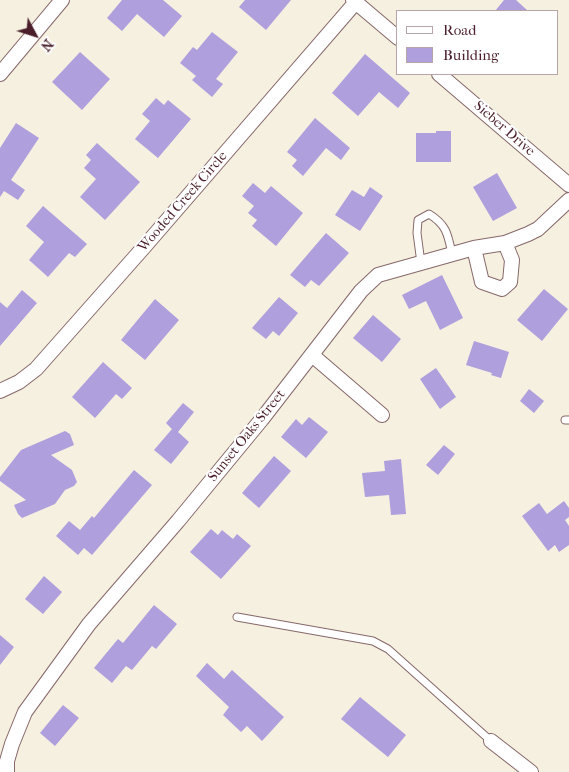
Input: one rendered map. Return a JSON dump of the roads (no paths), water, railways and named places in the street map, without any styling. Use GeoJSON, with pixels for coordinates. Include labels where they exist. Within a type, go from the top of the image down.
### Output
{"type":"FeatureCollection","features":[{"type":"Feature","properties":{"kind":"street"},"geometry":{"type":"LineString","coordinates":[[0,74],[62,0]]}},
{"type":"Feature","properties":{"kind":"street"},"geometry":{"type":"LineString","coordinates":[[355,1],[396,36]]}},
{"type":"Feature","properties":{"kind":"street","name":"Wooded Creek Circle"},"geometry":{"type":"LineString","coordinates":[[0,391],[19,382],[36,369],[144,247],[355,1]]}},
{"type":"Feature","properties":{"kind":"street","name":"Sieber Drive"},"geometry":{"type":"LineString","coordinates":[[441,75],[569,185]]}},
{"type":"Feature","properties":{"kind":"street","name":"Sunset Oaks Street"},"geometry":{"type":"LineString","coordinates":[[7,772],[7,761],[12,744],[25,712],[90,624],[178,521],[362,291],[378,275],[474,248],[506,243],[538,229],[569,200]]}},
{"type":"Feature","properties":{"kind":"street"},"geometry":{"type":"LineString","coordinates":[[474,248],[482,282],[502,289],[510,282],[512,260],[506,243]]}},
{"type":"Feature","properties":{"kind":"street"},"geometry":{"type":"LineString","coordinates":[[312,355],[382,415]]}},
{"type":"Feature","properties":{"kind":"street"},"geometry":{"type":"LineString","coordinates":[[491,742],[531,772]]}},
{"type":"Feature","properties":{"kind":"lane"},"geometry":{"type":"LineString","coordinates":[[421,263],[417,233],[418,220],[429,214],[443,225],[452,254]]}},
{"type":"Feature","properties":{"kind":"lane"},"geometry":{"type":"LineString","coordinates":[[237,617],[381,644],[491,742]]}}]}
